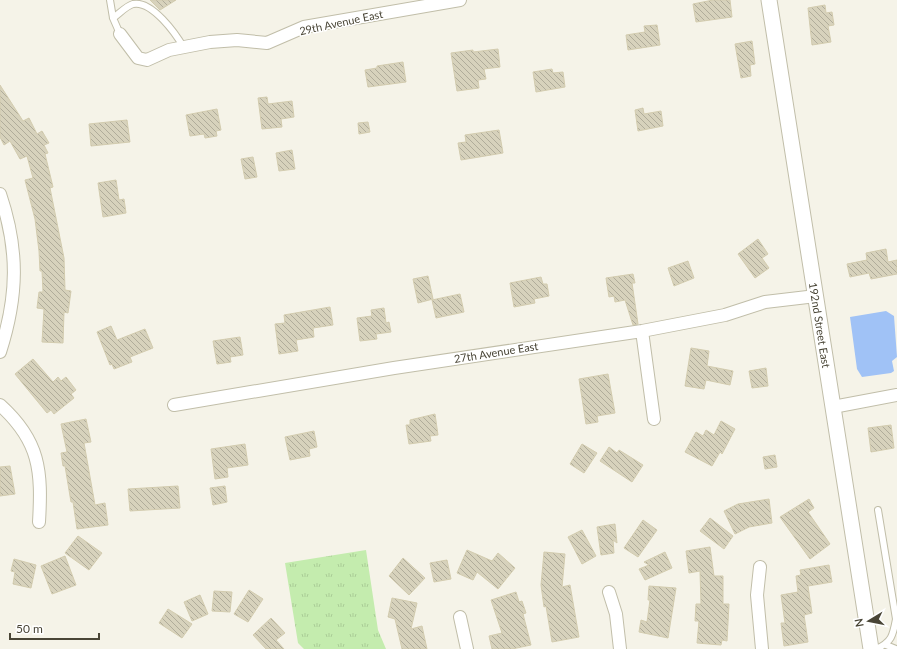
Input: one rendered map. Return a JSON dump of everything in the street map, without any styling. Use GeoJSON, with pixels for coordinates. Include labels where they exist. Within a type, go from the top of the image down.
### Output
{"type":"FeatureCollection","features":[{"type":"Feature","properties":{"kind":"street","name":"29th Avenue East"},"geometry":{"type":"LineString","coordinates":[[120,34],[138,58],[147,60],[169,50],[210,42],[237,40],[267,43],[304,27],[460,0]]}},
{"type":"Feature","properties":{"kind":"street","name":"192nd Street East"},"geometry":{"type":"LineString","coordinates":[[769,0],[872,649]]}},
{"type":"Feature","properties":{"kind":"street"},"geometry":{"type":"LineString","coordinates":[[0,194],[12,238],[14,284],[7,330],[0,352]]}},
{"type":"Feature","properties":{"kind":"street","name":"27th Avenue East"},"geometry":{"type":"LineString","coordinates":[[174,405],[394,368],[642,331],[725,315],[765,302],[816,296]]}},
{"type":"Feature","properties":{"kind":"street"},"geometry":{"type":"LineString","coordinates":[[642,331],[654,419]]}},
{"type":"Feature","properties":{"kind":"street"},"geometry":{"type":"LineString","coordinates":[[833,407],[897,395]]}},
{"type":"Feature","properties":{"kind":"street"},"geometry":{"type":"LineString","coordinates":[[0,405],[20,426],[30,442],[36,458],[41,490],[38,522]]}},
{"type":"Feature","properties":{"kind":"street"},"geometry":{"type":"LineString","coordinates":[[760,567],[757,595],[762,649]]}},
{"type":"Feature","properties":{"kind":"street"},"geometry":{"type":"LineString","coordinates":[[610,592],[616,614],[620,649]]}},
{"type":"Feature","properties":{"kind":"street"},"geometry":{"type":"LineString","coordinates":[[460,617],[467,649]]}},
{"type":"Feature","properties":{"kind":"lane"},"geometry":{"type":"LineString","coordinates":[[110,0],[113,18],[120,34]]}},
{"type":"Feature","properties":{"kind":"lane"},"geometry":{"type":"LineString","coordinates":[[113,18],[133,4],[143,4],[163,18],[174,30],[184,48]]}},
{"type":"Feature","properties":{"kind":"lane"},"geometry":{"type":"LineString","coordinates":[[876,649],[886,645],[893,635],[896,619],[878,510]]}},
{"type":"Feature","properties":{"kind":"lane"},"geometry":{"type":"LineString","coordinates":[[886,645],[896,649]]}},
{"type":"Feature","properties":{"kind":"green space"},"geometry":{"type":"Polygon","coordinates":[[[366,550],[378,630],[386,649],[304,649],[298,643],[285,563],[366,550]]]}},
{"type":"Feature","properties":{"kind":"water"},"geometry":{"type":"Polygon","coordinates":[[[886,311],[894,316],[897,357],[892,361],[894,371],[891,373],[862,377],[857,369],[850,317],[886,311]]]}},
{"type":"Feature","properties":{"kind":"building"},"geometry":{"type":"Polygon","coordinates":[[[150,0],[176,0],[160,10],[150,0]]]}},
{"type":"Feature","properties":{"kind":"building"},"geometry":{"type":"Polygon","coordinates":[[[713,0],[730,0],[732,17],[696,22],[693,4],[713,0]]]}},
{"type":"Feature","properties":{"kind":"building"},"geometry":{"type":"Polygon","coordinates":[[[825,5],[826,13],[832,12],[834,25],[828,26],[831,42],[812,45],[808,8],[825,5]]]}},
{"type":"Feature","properties":{"kind":"building"},"geometry":{"type":"Polygon","coordinates":[[[657,25],[660,45],[628,50],[626,35],[645,32],[644,26],[657,25]]]}},
{"type":"Feature","properties":{"kind":"building"},"geometry":{"type":"Polygon","coordinates":[[[752,41],[755,64],[750,65],[751,76],[741,78],[735,44],[752,41]]]}},
{"type":"Feature","properties":{"kind":"building"},"geometry":{"type":"Polygon","coordinates":[[[498,49],[500,67],[484,69],[486,79],[478,80],[479,88],[457,91],[451,53],[498,49]]]}},
{"type":"Feature","properties":{"kind":"building"},"geometry":{"type":"Polygon","coordinates":[[[403,62],[406,82],[368,87],[365,70],[377,68],[377,66],[403,62]]]}},
{"type":"Feature","properties":{"kind":"building"},"geometry":{"type":"Polygon","coordinates":[[[552,69],[553,73],[563,72],[565,87],[536,92],[533,72],[552,69]]]}},
{"type":"Feature","properties":{"kind":"building"},"geometry":{"type":"Polygon","coordinates":[[[0,85],[23,121],[29,118],[37,134],[42,131],[49,143],[44,145],[48,153],[45,154],[53,187],[50,188],[64,258],[65,290],[71,291],[68,313],[64,312],[63,343],[42,342],[44,309],[37,308],[39,292],[43,292],[42,271],[40,271],[35,219],[25,180],[33,178],[27,156],[20,159],[10,141],[4,145],[0,137],[0,85]]]}},
{"type":"Feature","properties":{"kind":"building"},"geometry":{"type":"Polygon","coordinates":[[[267,97],[268,104],[292,101],[294,117],[281,119],[282,127],[262,129],[258,98],[267,97]]]}},
{"type":"Feature","properties":{"kind":"building"},"geometry":{"type":"Polygon","coordinates":[[[643,108],[644,114],[661,111],[663,126],[638,131],[635,110],[643,108]]]}},
{"type":"Feature","properties":{"kind":"building"},"geometry":{"type":"Polygon","coordinates":[[[217,109],[221,130],[216,131],[217,136],[205,138],[204,134],[190,136],[186,115],[217,109]]]}},
{"type":"Feature","properties":{"kind":"building"},"geometry":{"type":"Polygon","coordinates":[[[127,120],[130,142],[91,146],[89,124],[127,120]]]}},
{"type":"Feature","properties":{"kind":"building"},"geometry":{"type":"Polygon","coordinates":[[[368,122],[370,132],[359,134],[358,123],[368,122]]]}},
{"type":"Feature","properties":{"kind":"building"},"geometry":{"type":"Polygon","coordinates":[[[499,130],[503,153],[461,160],[458,143],[466,142],[465,135],[499,130]]]}},
{"type":"Feature","properties":{"kind":"building"},"geometry":{"type":"Polygon","coordinates":[[[292,150],[295,169],[279,171],[276,153],[292,150]]]}},
{"type":"Feature","properties":{"kind":"building"},"geometry":{"type":"Polygon","coordinates":[[[253,157],[257,177],[245,179],[241,159],[253,157]]]}},
{"type":"Feature","properties":{"kind":"building"},"geometry":{"type":"Polygon","coordinates":[[[116,180],[119,200],[124,199],[126,213],[103,217],[98,183],[116,180]]]}},
{"type":"Feature","properties":{"kind":"building"},"geometry":{"type":"Polygon","coordinates":[[[758,239],[768,254],[762,258],[769,268],[755,278],[738,254],[758,239]]]}},
{"type":"Feature","properties":{"kind":"building"},"geometry":{"type":"Polygon","coordinates":[[[886,249],[888,262],[897,260],[897,274],[871,279],[869,273],[850,277],[847,264],[867,260],[866,253],[886,249]]]}},
{"type":"Feature","properties":{"kind":"building"},"geometry":{"type":"Polygon","coordinates":[[[688,261],[694,278],[674,286],[668,268],[688,261]]]}},
{"type":"Feature","properties":{"kind":"building"},"geometry":{"type":"Polygon","coordinates":[[[633,274],[635,283],[632,283],[638,324],[633,325],[625,300],[615,302],[614,296],[609,297],[606,278],[633,274]]]}},
{"type":"Feature","properties":{"kind":"building"},"geometry":{"type":"Polygon","coordinates":[[[428,276],[433,299],[418,303],[413,279],[428,276]]]}},
{"type":"Feature","properties":{"kind":"building"},"geometry":{"type":"Polygon","coordinates":[[[541,277],[543,284],[547,284],[549,296],[534,299],[535,303],[514,307],[510,283],[541,277]]]}},
{"type":"Feature","properties":{"kind":"building"},"geometry":{"type":"Polygon","coordinates":[[[460,294],[464,312],[436,318],[432,300],[460,294]]]}},
{"type":"Feature","properties":{"kind":"building"},"geometry":{"type":"Polygon","coordinates":[[[330,307],[333,325],[313,328],[314,337],[296,340],[298,351],[279,354],[275,324],[285,323],[284,315],[330,307]]]}},
{"type":"Feature","properties":{"kind":"building"},"geometry":{"type":"Polygon","coordinates":[[[384,308],[386,323],[389,322],[391,332],[376,334],[377,339],[360,341],[357,318],[372,316],[371,310],[384,308]]]}},
{"type":"Feature","properties":{"kind":"building"},"geometry":{"type":"Polygon","coordinates":[[[111,326],[117,340],[145,329],[153,348],[130,357],[132,362],[114,369],[112,364],[110,365],[97,332],[111,326]]]}},
{"type":"Feature","properties":{"kind":"building"},"geometry":{"type":"Polygon","coordinates":[[[240,337],[243,355],[230,357],[231,362],[217,364],[213,341],[240,337]]]}},
{"type":"Feature","properties":{"kind":"building"},"geometry":{"type":"Polygon","coordinates":[[[691,348],[709,351],[707,366],[733,371],[730,385],[706,380],[704,389],[685,386],[691,348]]]}},
{"type":"Feature","properties":{"kind":"building"},"geometry":{"type":"Polygon","coordinates":[[[33,359],[53,382],[58,377],[61,381],[66,377],[76,390],[71,394],[74,398],[54,414],[51,410],[47,413],[15,374],[33,359]]]}},
{"type":"Feature","properties":{"kind":"building"},"geometry":{"type":"Polygon","coordinates":[[[766,368],[768,386],[752,388],[749,371],[766,368]]]}},
{"type":"Feature","properties":{"kind":"building"},"geometry":{"type":"Polygon","coordinates":[[[608,374],[615,413],[597,416],[598,422],[586,424],[579,379],[608,374]]]}},
{"type":"Feature","properties":{"kind":"building"},"geometry":{"type":"Polygon","coordinates":[[[435,414],[438,435],[430,436],[431,441],[409,444],[406,425],[410,425],[410,420],[435,414]]]}},
{"type":"Feature","properties":{"kind":"building"},"geometry":{"type":"Polygon","coordinates":[[[86,419],[91,442],[84,443],[95,505],[105,503],[108,525],[77,529],[73,502],[71,502],[65,466],[63,466],[61,453],[67,452],[61,424],[86,419]]]}},
{"type":"Feature","properties":{"kind":"building"},"geometry":{"type":"Polygon","coordinates":[[[721,421],[735,429],[722,454],[720,452],[712,466],[685,452],[696,432],[703,436],[706,430],[714,435],[721,421]]]}},
{"type":"Feature","properties":{"kind":"building"},"geometry":{"type":"Polygon","coordinates":[[[891,425],[894,448],[871,452],[868,428],[891,425]]]}},
{"type":"Feature","properties":{"kind":"building"},"geometry":{"type":"Polygon","coordinates":[[[314,431],[317,447],[309,449],[310,456],[290,460],[285,437],[314,431]]]}},
{"type":"Feature","properties":{"kind":"building"},"geometry":{"type":"Polygon","coordinates":[[[245,444],[248,465],[227,468],[228,477],[215,479],[211,449],[245,444]]]}},
{"type":"Feature","properties":{"kind":"building"},"geometry":{"type":"Polygon","coordinates":[[[582,444],[597,453],[584,473],[570,464],[582,444]]]}},
{"type":"Feature","properties":{"kind":"building"},"geometry":{"type":"Polygon","coordinates":[[[609,447],[617,453],[619,450],[643,465],[632,482],[600,461],[609,447]]]}},
{"type":"Feature","properties":{"kind":"building"},"geometry":{"type":"Polygon","coordinates":[[[775,455],[777,467],[765,469],[763,457],[775,455]]]}},
{"type":"Feature","properties":{"kind":"building"},"geometry":{"type":"Polygon","coordinates":[[[10,466],[15,494],[0,496],[0,467],[10,466]]]}},
{"type":"Feature","properties":{"kind":"building"},"geometry":{"type":"Polygon","coordinates":[[[178,486],[180,508],[130,511],[128,489],[178,486]]]}},
{"type":"Feature","properties":{"kind":"building"},"geometry":{"type":"Polygon","coordinates":[[[225,486],[227,502],[213,505],[210,488],[225,486]]]}},
{"type":"Feature","properties":{"kind":"building"},"geometry":{"type":"Polygon","coordinates":[[[769,499],[772,523],[749,527],[735,534],[724,511],[738,504],[769,499]]]}},
{"type":"Feature","properties":{"kind":"building"},"geometry":{"type":"Polygon","coordinates":[[[809,499],[814,508],[808,512],[830,544],[810,559],[780,517],[809,499]]]}},
{"type":"Feature","properties":{"kind":"building"},"geometry":{"type":"Polygon","coordinates":[[[710,518],[733,536],[724,549],[700,531],[710,518]]]}},
{"type":"Feature","properties":{"kind":"building"},"geometry":{"type":"Polygon","coordinates":[[[643,520],[657,530],[638,557],[624,548],[643,520]]]}},
{"type":"Feature","properties":{"kind":"building"},"geometry":{"type":"Polygon","coordinates":[[[615,524],[617,543],[613,540],[614,553],[601,555],[597,527],[615,524]]]}},
{"type":"Feature","properties":{"kind":"building"},"geometry":{"type":"Polygon","coordinates":[[[582,530],[596,556],[582,564],[568,537],[582,530]]]}},
{"type":"Feature","properties":{"kind":"building"},"geometry":{"type":"Polygon","coordinates":[[[78,536],[102,553],[89,570],[65,553],[78,536]]]}},
{"type":"Feature","properties":{"kind":"building"},"geometry":{"type":"Polygon","coordinates":[[[710,547],[714,576],[723,576],[723,604],[729,604],[727,641],[722,640],[721,645],[697,643],[699,621],[695,621],[696,604],[701,604],[700,571],[689,573],[686,551],[710,547]]]}},
{"type":"Feature","properties":{"kind":"building"},"geometry":{"type":"Polygon","coordinates":[[[467,550],[492,561],[498,553],[515,568],[498,589],[477,572],[473,580],[457,573],[467,550]]]}},
{"type":"Feature","properties":{"kind":"building"},"geometry":{"type":"Polygon","coordinates":[[[544,552],[565,554],[562,587],[570,585],[579,637],[552,642],[546,606],[544,607],[541,585],[544,552]]]}},
{"type":"Feature","properties":{"kind":"building"},"geometry":{"type":"Polygon","coordinates":[[[665,552],[672,568],[645,580],[639,569],[649,565],[644,562],[665,552]]]}},
{"type":"Feature","properties":{"kind":"building"},"geometry":{"type":"Polygon","coordinates":[[[65,556],[76,585],[52,594],[41,566],[65,556]]]}},
{"type":"Feature","properties":{"kind":"building"},"geometry":{"type":"Polygon","coordinates":[[[403,558],[425,578],[409,595],[389,576],[403,558]]]}},
{"type":"Feature","properties":{"kind":"building"},"geometry":{"type":"Polygon","coordinates":[[[14,559],[36,565],[31,588],[13,584],[15,572],[11,571],[14,559]]]}},
{"type":"Feature","properties":{"kind":"building"},"geometry":{"type":"Polygon","coordinates":[[[447,560],[451,579],[434,582],[430,563],[447,560]]]}},
{"type":"Feature","properties":{"kind":"building"},"geometry":{"type":"Polygon","coordinates":[[[829,565],[832,582],[808,586],[812,613],[804,615],[808,642],[784,646],[781,623],[785,623],[781,595],[798,592],[796,576],[801,575],[800,570],[829,565]]]}},
{"type":"Feature","properties":{"kind":"building"},"geometry":{"type":"Polygon","coordinates":[[[649,586],[676,588],[668,638],[639,632],[641,620],[647,622],[650,600],[648,600],[649,586]]]}},
{"type":"Feature","properties":{"kind":"building"},"geometry":{"type":"Polygon","coordinates":[[[249,590],[263,599],[248,622],[234,614],[249,590]]]}},
{"type":"Feature","properties":{"kind":"building"},"geometry":{"type":"Polygon","coordinates":[[[214,591],[232,592],[230,612],[212,611],[214,591]]]}},
{"type":"Feature","properties":{"kind":"building"},"geometry":{"type":"Polygon","coordinates":[[[516,592],[519,602],[522,601],[526,613],[523,614],[531,645],[512,649],[492,649],[489,636],[502,633],[491,600],[516,592]]]}},
{"type":"Feature","properties":{"kind":"building"},"geometry":{"type":"Polygon","coordinates":[[[200,595],[208,614],[192,621],[184,602],[200,595]]]}},
{"type":"Feature","properties":{"kind":"building"},"geometry":{"type":"Polygon","coordinates":[[[392,598],[417,603],[411,629],[422,626],[427,649],[402,649],[395,619],[388,617],[392,598]]]}},
{"type":"Feature","properties":{"kind":"building"},"geometry":{"type":"Polygon","coordinates":[[[168,609],[192,624],[182,638],[159,623],[168,609]]]}},
{"type":"Feature","properties":{"kind":"building"},"geometry":{"type":"Polygon","coordinates":[[[271,618],[285,633],[276,640],[284,649],[266,649],[253,635],[271,618]]]}}]}
